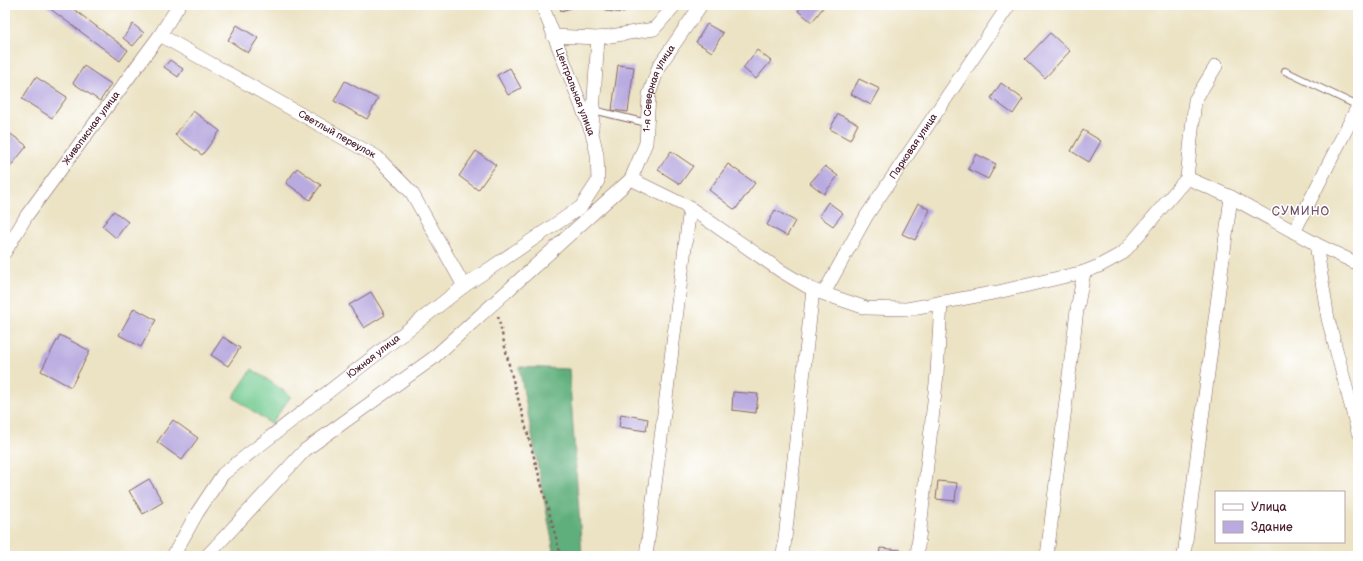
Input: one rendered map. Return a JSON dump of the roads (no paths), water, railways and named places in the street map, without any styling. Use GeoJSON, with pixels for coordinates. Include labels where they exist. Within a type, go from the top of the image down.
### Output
{"type":"FeatureCollection","features":[{"type":"Feature","properties":{"kind":"street","name":"Живописная улица"},"geometry":{"type":"LineString","coordinates":[[5,252],[27,215],[160,35],[179,5]]}},
{"type":"Feature","properties":{"kind":"street","name":"Центральная улица"},"geometry":{"type":"LineString","coordinates":[[542,5],[592,133],[597,154],[598,181]]}},
{"type":"Feature","properties":{"kind":"street"},"geometry":{"type":"LineString","coordinates":[[553,36],[598,38],[654,29],[675,5]]}},
{"type":"Feature","properties":{"kind":"street","name":"1-я Северная улица"},"geometry":{"type":"LineString","coordinates":[[631,179],[646,143],[649,95],[659,66],[701,5]]}},
{"type":"Feature","properties":{"kind":"street","name":"Парковая улица"},"geometry":{"type":"LineString","coordinates":[[819,291],[867,215],[1009,5]]}},
{"type":"Feature","properties":{"kind":"street","name":"Светлый переулок"},"geometry":{"type":"LineString","coordinates":[[160,35],[377,157],[412,193],[464,286]]}},
{"type":"Feature","properties":{"kind":"street"},"geometry":{"type":"LineString","coordinates":[[592,133],[598,38]]}},
{"type":"Feature","properties":{"kind":"street"},"geometry":{"type":"LineString","coordinates":[[207,556],[305,450],[432,359],[631,179],[690,208],[781,271],[819,291],[866,308],[907,310],[941,302],[998,292],[1084,272],[1123,253],[1187,178],[1195,100],[1216,66]]}},
{"type":"Feature","properties":{"kind":"street"},"geometry":{"type":"LineString","coordinates":[[1294,232],[1358,106]]}},
{"type":"Feature","properties":{"kind":"street"},"geometry":{"type":"LineString","coordinates":[[1187,178],[1231,197],[1316,244],[1358,264]]}},
{"type":"Feature","properties":{"kind":"street","name":"Южная улица"},"geometry":{"type":"LineString","coordinates":[[173,556],[197,513],[223,474],[464,286],[581,207],[598,181]]}},
{"type":"Feature","properties":{"kind":"street"},"geometry":{"type":"LineString","coordinates":[[1184,556],[1231,197]]}},
{"type":"Feature","properties":{"kind":"street"},"geometry":{"type":"LineString","coordinates":[[646,556],[690,208]]}},
{"type":"Feature","properties":{"kind":"street"},"geometry":{"type":"LineString","coordinates":[[1316,244],[1328,319],[1358,432]]}},
{"type":"Feature","properties":{"kind":"street"},"geometry":{"type":"LineString","coordinates":[[1046,556],[1077,310],[1084,272]]}},
{"type":"Feature","properties":{"kind":"street"},"geometry":{"type":"LineString","coordinates":[[783,556],[819,291]]}},
{"type":"Feature","properties":{"kind":"street"},"geometry":{"type":"LineString","coordinates":[[917,556],[937,374],[941,302]]}},
{"type":"Feature","properties":{"kind":"lane"},"geometry":{"type":"LineString","coordinates":[[1285,71],[1358,106]]}},
{"type":"Feature","properties":{"kind":"lane"},"geometry":{"type":"LineString","coordinates":[[593,110],[647,123]]}},
{"type":"Feature","properties":{"kind":"district","name":"СУМИНО"},"geometry":{"type":"Point","coordinates":[1301,211]}}]}
